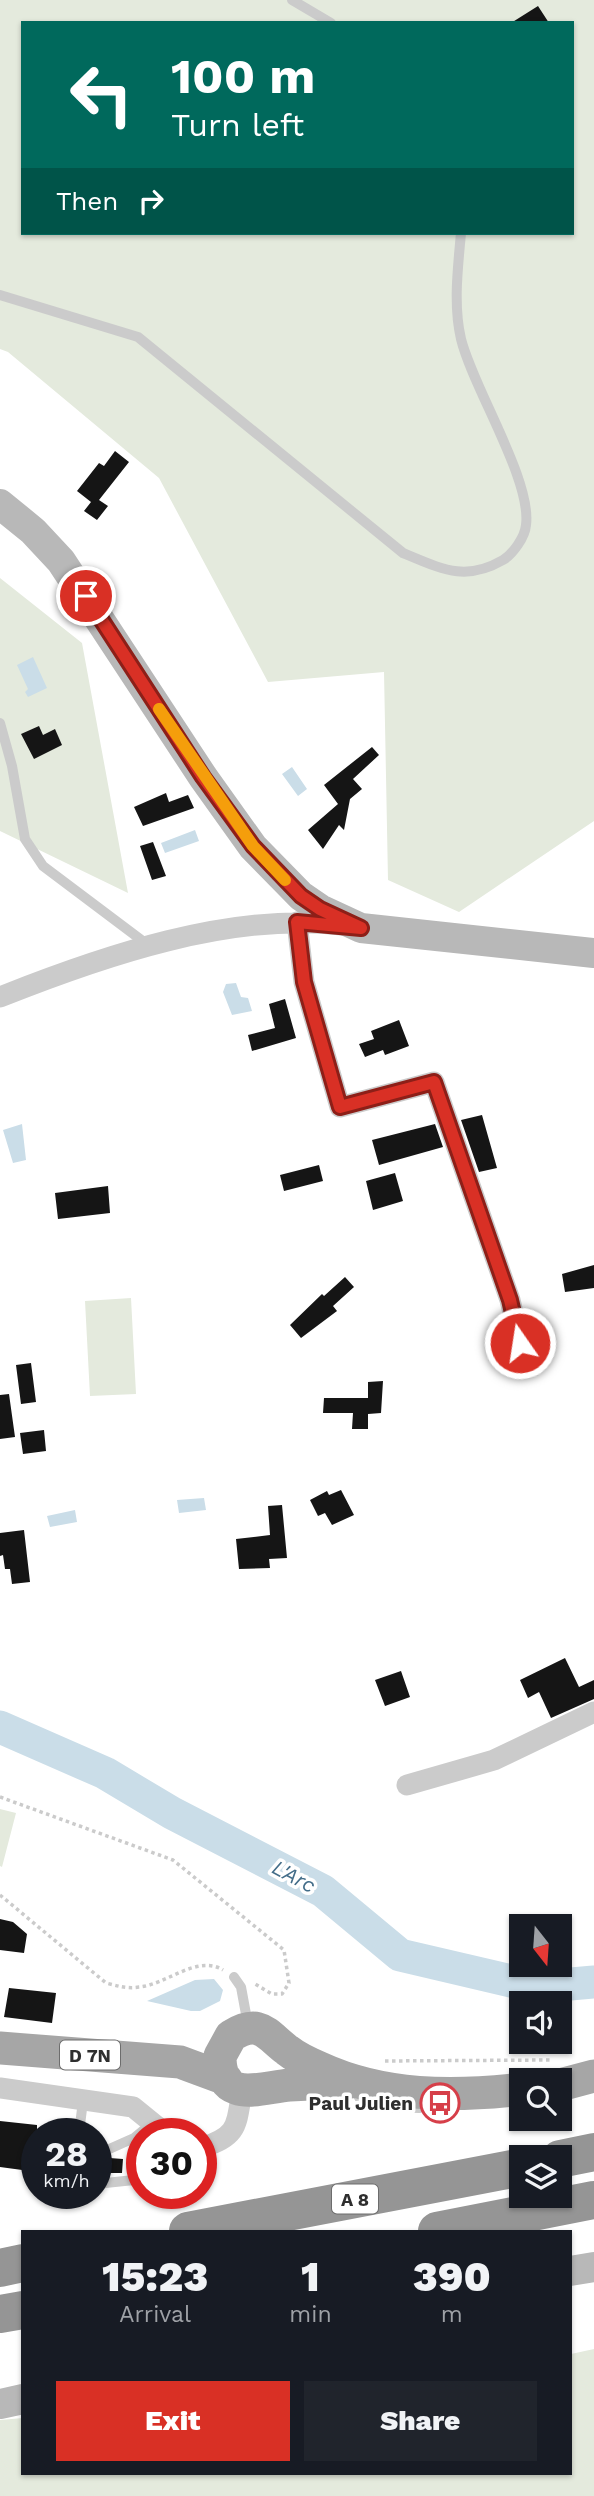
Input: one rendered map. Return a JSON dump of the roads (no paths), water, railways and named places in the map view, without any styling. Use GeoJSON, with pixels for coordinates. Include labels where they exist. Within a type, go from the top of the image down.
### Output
{"type":"FeatureCollection","features":[{"type":"Feature","properties":{"kind":"highway"},"geometry":{"type":"LineString","coordinates":[[572,2157],[594,2152]]}},
{"type":"Feature","properties":{"kind":"highway","name":"A 8"},"geometry":{"type":"LineString","coordinates":[[193,2230],[509,2169]]}},
{"type":"Feature","properties":{"kind":"highway"},"geometry":{"type":"LineString","coordinates":[[442,2230],[594,2200]]}},
{"type":"Feature","properties":{"kind":"highway"},"geometry":{"type":"LineString","coordinates":[[0,2268],[21,2263]]}},
{"type":"Feature","properties":{"kind":"highway"},"geometry":{"type":"LineString","coordinates":[[0,2314],[21,2310]]}},
{"type":"Feature","properties":{"kind":"main road"},"geometry":{"type":"LineString","coordinates":[[240,2032],[271,2034],[281,2045],[284,2066],[246,2086],[220,2056],[240,2032]]}},
{"type":"Feature","properties":{"kind":"main road","name":"D 7N"},"geometry":{"type":"LineString","coordinates":[[180,2062],[198,2056],[240,2032]]}},
{"type":"Feature","properties":{"kind":"main road","name":"D 7N"},"geometry":{"type":"LineString","coordinates":[[281,2045],[298,2058],[362,2073],[391,2091],[444,2094],[509,2084]]}},
{"type":"Feature","properties":{"kind":"main road","name":"D 7N"},"geometry":{"type":"LineString","coordinates":[[0,2048],[180,2062],[246,2086],[362,2073]]}},
{"type":"Feature","properties":{"kind":"main road"},"geometry":{"type":"LineString","coordinates":[[572,2075],[594,2076]]}},
{"type":"Feature","properties":{"kind":"street"},"geometry":{"type":"LineString","coordinates":[[0,505],[33,531],[61,561],[203,777],[253,846],[301,896],[320,909],[361,928]]}},
{"type":"Feature","properties":{"kind":"street"},"geometry":{"type":"LineString","coordinates":[[297,922],[304,982],[340,1107],[434,1082],[510,1300],[520,1343],[529,1360]]}},
{"type":"Feature","properties":{"kind":"street"},"geometry":{"type":"LineString","coordinates":[[0,997],[60,973],[150,947],[242,927],[297,922],[594,953]]}},
{"type":"Feature","properties":{"kind":"street"},"geometry":{"type":"LineString","coordinates":[[407,1785],[494,1760],[594,1712]]}},
{"type":"Feature","properties":{"kind":"street"},"geometry":{"type":"LineString","coordinates":[[217,2142],[224,2140],[237,2124],[246,2086]]}},
{"type":"Feature","properties":{"kind":"street"},"geometry":{"type":"LineString","coordinates":[[0,2088],[133,2107],[146,2118]]}},
{"type":"Feature","properties":{"kind":"street"},"geometry":{"type":"LineString","coordinates":[[572,2271],[594,2267]]}},
{"type":"Feature","properties":{"kind":"street"},"geometry":{"type":"LineString","coordinates":[[0,2404],[21,2399]]}},
{"type":"Feature","properties":{"kind":"lane"},"geometry":{"type":"LineString","coordinates":[[292,0],[328,21]]}},
{"type":"Feature","properties":{"kind":"lane"},"geometry":{"type":"LineString","coordinates":[[0,295],[138,337],[403,553],[449,572],[483,572],[512,555],[526,526],[524,496],[461,339],[457,290],[461,235]]}},
{"type":"Feature","properties":{"kind":"lane"},"geometry":{"type":"LineString","coordinates":[[0,723],[12,765],[24,839],[43,866],[150,947]]}},
{"type":"Feature","properties":{"kind":"lane"},"geometry":{"type":"LineString","coordinates":[[237,1982],[240,2032]]}},
{"type":"Feature","properties":{"kind":"lane"},"geometry":{"type":"LineString","coordinates":[[393,2076],[362,2073],[361,2101],[381,2107],[436,2109]]}},
{"type":"Feature","properties":{"kind":"lane"},"geometry":{"type":"LineString","coordinates":[[572,2078],[594,2076]]}},
{"type":"Feature","properties":{"kind":"lane"},"geometry":{"type":"LineString","coordinates":[[572,2088],[594,2076]]}},
{"type":"Feature","properties":{"kind":"lane"},"geometry":{"type":"LineString","coordinates":[[81,2118],[83,2101]]}},
{"type":"Feature","properties":{"kind":"water"},"geometry":{"type":"Polygon","coordinates":[[[33,657],[47,688],[28,697],[25,692],[28,689],[17,665],[33,657]]]}},
{"type":"Feature","properties":{"kind":"water"},"geometry":{"type":"Polygon","coordinates":[[[292,767],[307,789],[298,796],[282,774],[292,767]]]}},
{"type":"Feature","properties":{"kind":"water"},"geometry":{"type":"Polygon","coordinates":[[[195,830],[199,841],[165,853],[161,843],[195,830]]]}},
{"type":"Feature","properties":{"kind":"water"},"geometry":{"type":"Polygon","coordinates":[[[236,983],[241,997],[248,998],[252,1011],[232,1015],[223,992],[226,984],[236,983]]]}},
{"type":"Feature","properties":{"kind":"water"},"geometry":{"type":"Polygon","coordinates":[[[22,1124],[26,1160],[13,1163],[3,1130],[22,1124]]]}},
{"type":"Feature","properties":{"kind":"water"},"geometry":{"type":"Polygon","coordinates":[[[204,1498],[206,1510],[179,1513],[177,1500],[204,1498]]]}},
{"type":"Feature","properties":{"kind":"water"},"geometry":{"type":"Polygon","coordinates":[[[75,1510],[77,1522],[50,1527],[47,1516],[75,1510]]]}},
{"type":"Feature","properties":{"kind":"water"},"geometry":{"type":"Polygon","coordinates":[[[214,1979],[223,1990],[220,2001],[200,2011],[147,2001],[195,1980],[214,1979]]]}},
{"type":"Feature","properties":{"kind":"waterway","name":"L'Arc"},"geometry":{"type":"LineString","coordinates":[[0,1727],[105,1773],[172,1813],[323,1891],[400,1955],[537,1987],[594,1982]]}},
{"type":"Feature","properties":{"kind":"place","name":"Paul Julien"},"geometry":{"type":"Point","coordinates":[440,2103]}}]}
